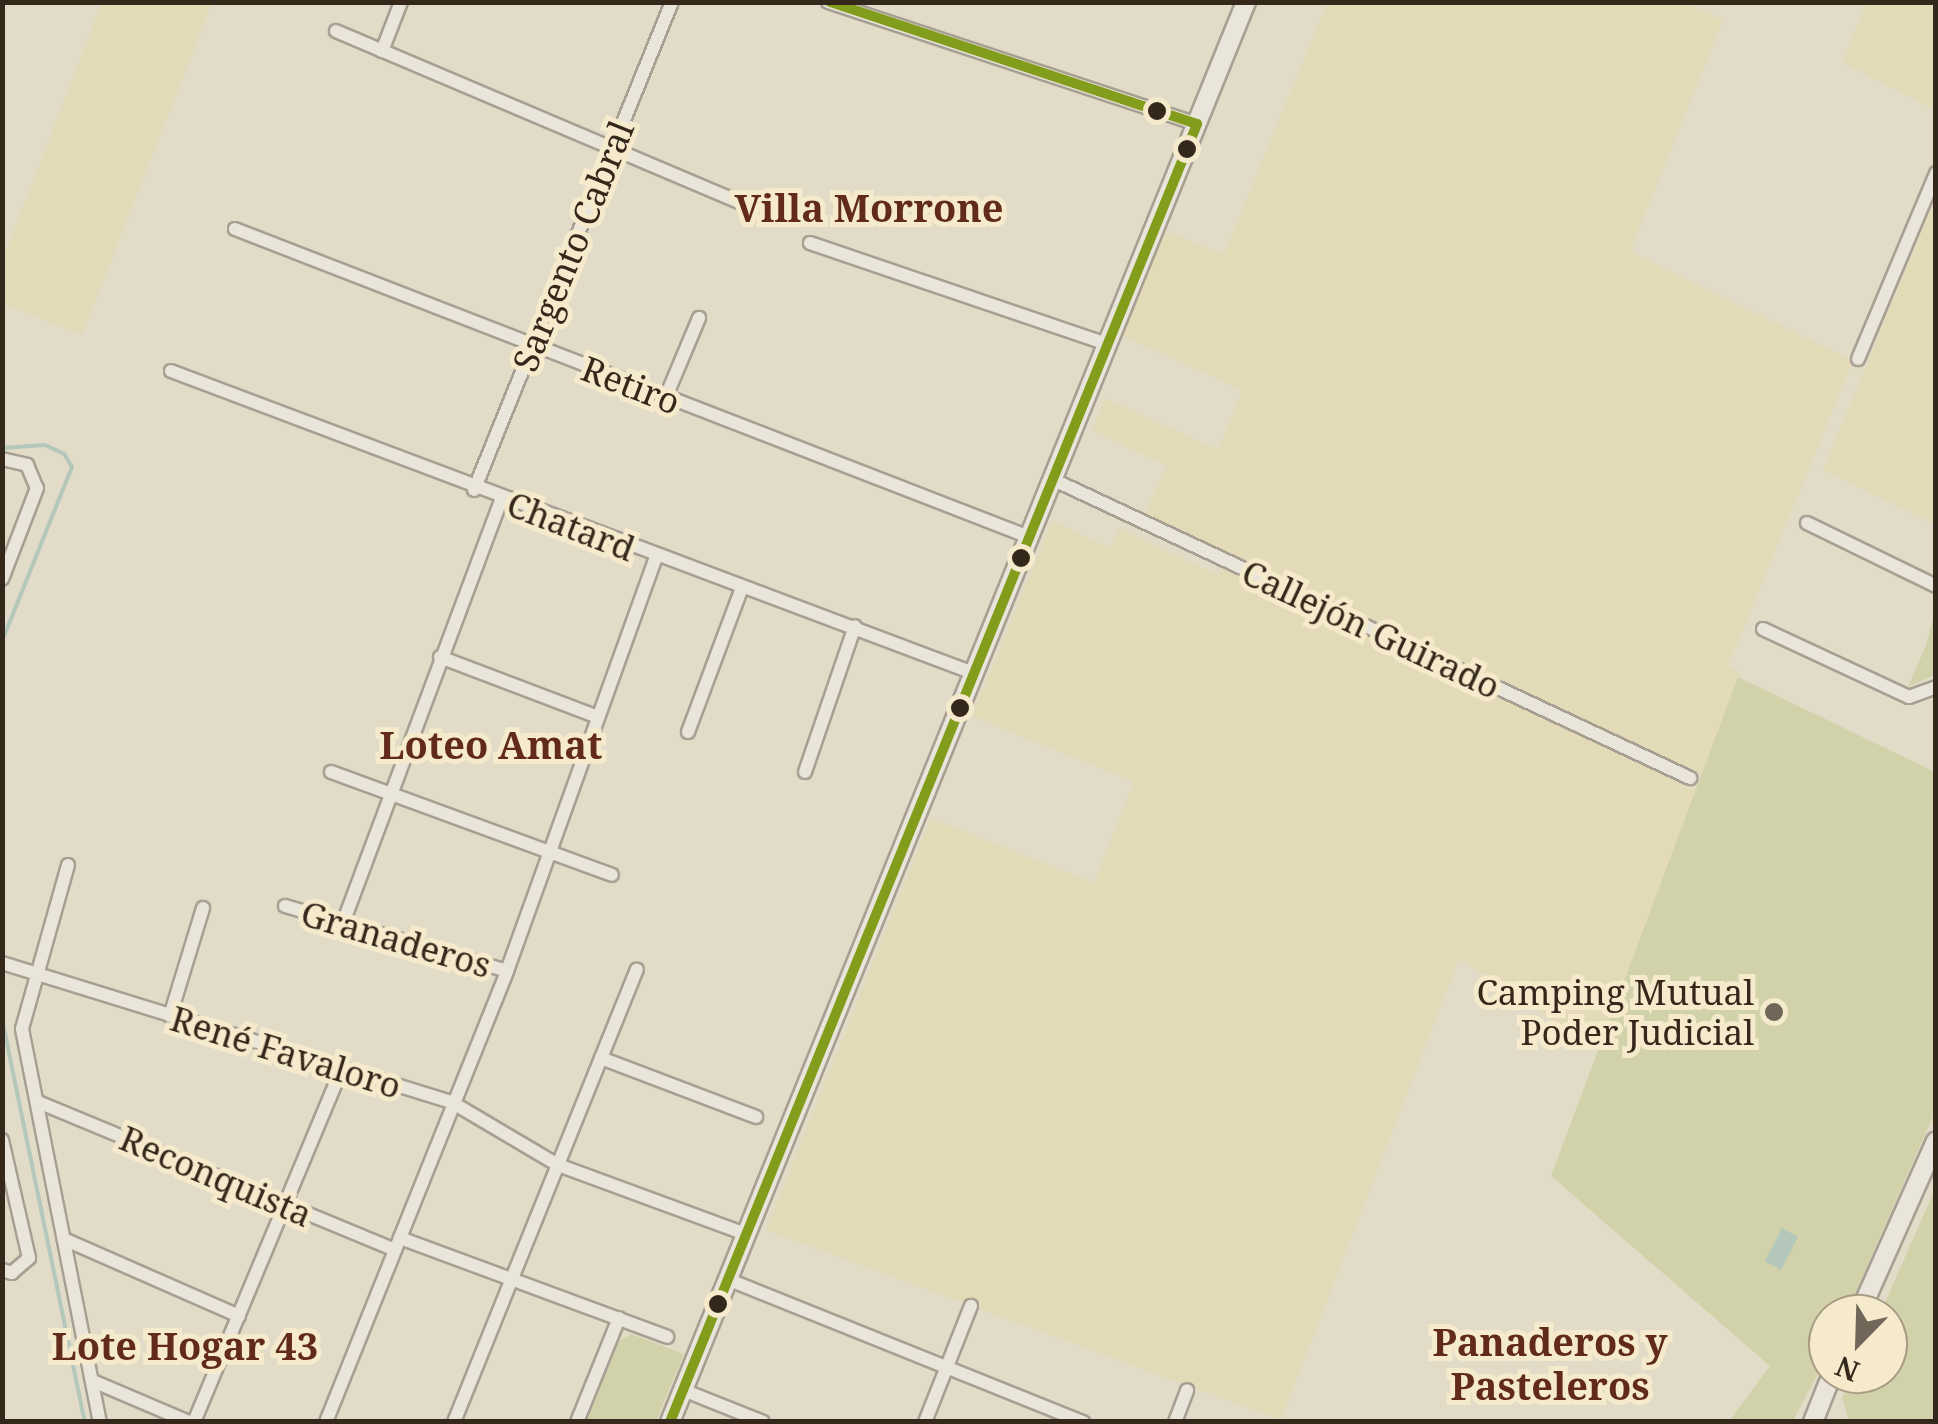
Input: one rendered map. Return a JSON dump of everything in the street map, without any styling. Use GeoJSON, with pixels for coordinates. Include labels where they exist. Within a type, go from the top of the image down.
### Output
{"type":"FeatureCollection","features":[{"type":"Feature","properties":{"kind":"street"},"geometry":{"type":"LineString","coordinates":[[382,50],[401,2]]}},
{"type":"Feature","properties":{"kind":"street","name":"Sargento Cabral"},"geometry":{"type":"LineString","coordinates":[[474,490],[672,2]]}},
{"type":"Feature","properties":{"kind":"street"},"geometry":{"type":"LineString","coordinates":[[828,2],[1197,124]]}},
{"type":"Feature","properties":{"kind":"street"},"geometry":{"type":"LineString","coordinates":[[670,1422],[1246,2]]}},
{"type":"Feature","properties":{"kind":"street"},"geometry":{"type":"LineString","coordinates":[[336,31],[746,205]]}},
{"type":"Feature","properties":{"kind":"street"},"geometry":{"type":"LineString","coordinates":[[1858,359],[1936,173]]}},
{"type":"Feature","properties":{"kind":"street","name":"Retiro"},"geometry":{"type":"LineString","coordinates":[[235,230],[1029,537]]}},
{"type":"Feature","properties":{"kind":"street"},"geometry":{"type":"LineString","coordinates":[[810,243],[1107,344]]}},
{"type":"Feature","properties":{"kind":"street"},"geometry":{"type":"LineString","coordinates":[[665,399],[699,318]]}},
{"type":"Feature","properties":{"kind":"street","name":"Chatard"},"geometry":{"type":"LineString","coordinates":[[172,371],[474,490],[741,590],[855,626],[973,673]]}},
{"type":"Feature","properties":{"kind":"street"},"geometry":{"type":"LineString","coordinates":[[2,459],[27,465],[37,488],[2,579]]}},
{"type":"Feature","properties":{"kind":"street","name":"Callejón Guirado"},"geometry":{"type":"LineString","coordinates":[[1052,479],[1690,778]]}},
{"type":"Feature","properties":{"kind":"street"},"geometry":{"type":"LineString","coordinates":[[343,923],[501,500]]}},
{"type":"Feature","properties":{"kind":"street"},"geometry":{"type":"LineString","coordinates":[[1806,522],[1936,586]]}},
{"type":"Feature","properties":{"kind":"street"},"geometry":{"type":"LineString","coordinates":[[326,1422],[507,971],[656,558]]}},
{"type":"Feature","properties":{"kind":"street"},"geometry":{"type":"LineString","coordinates":[[688,732],[741,590]]}},
{"type":"Feature","properties":{"kind":"street"},"geometry":{"type":"LineString","coordinates":[[805,772],[855,626]]}},
{"type":"Feature","properties":{"kind":"street"},"geometry":{"type":"LineString","coordinates":[[1763,629],[1910,697],[1936,687]]}},
{"type":"Feature","properties":{"kind":"street"},"geometry":{"type":"LineString","coordinates":[[440,658],[598,718]]}},
{"type":"Feature","properties":{"kind":"street"},"geometry":{"type":"LineString","coordinates":[[331,772],[612,875]]}},
{"type":"Feature","properties":{"kind":"street"},"geometry":{"type":"LineString","coordinates":[[68,865],[22,1029],[100,1422]]}},
{"type":"Feature","properties":{"kind":"street","name":"Granaderos"},"geometry":{"type":"LineString","coordinates":[[285,906],[507,971]]}},
{"type":"Feature","properties":{"kind":"street"},"geometry":{"type":"LineString","coordinates":[[170,1016],[203,908]]}},
{"type":"Feature","properties":{"kind":"street","name":"René Favaloro"},"geometry":{"type":"LineString","coordinates":[[2,964],[453,1104],[558,1165],[746,1234]]}},
{"type":"Feature","properties":{"kind":"street"},"geometry":{"type":"LineString","coordinates":[[454,1422],[638,970]]}},
{"type":"Feature","properties":{"kind":"street"},"geometry":{"type":"LineString","coordinates":[[601,1058],[756,1116]]}},
{"type":"Feature","properties":{"kind":"street"},"geometry":{"type":"LineString","coordinates":[[93,1381],[192,1422],[342,1069]]}},
{"type":"Feature","properties":{"kind":"street","name":"Reconquista"},"geometry":{"type":"LineString","coordinates":[[38,1102],[285,1205],[397,1244],[512,1277],[667,1338]]}},
{"type":"Feature","properties":{"kind":"street"},"geometry":{"type":"LineString","coordinates":[[2,1140],[29,1258],[7,1272]]}},
{"type":"Feature","properties":{"kind":"street"},"geometry":{"type":"LineString","coordinates":[[1868,1294],[1936,1141]]}},
{"type":"Feature","properties":{"kind":"street"},"geometry":{"type":"LineString","coordinates":[[66,1240],[238,1316]]}},
{"type":"Feature","properties":{"kind":"street"},"geometry":{"type":"LineString","coordinates":[[727,1279],[1084,1422]]}},
{"type":"Feature","properties":{"kind":"street"},"geometry":{"type":"LineString","coordinates":[[925,1422],[971,1306]]}},
{"type":"Feature","properties":{"kind":"street"},"geometry":{"type":"LineString","coordinates":[[576,1422],[619,1318]]}},
{"type":"Feature","properties":{"kind":"street"},"geometry":{"type":"LineString","coordinates":[[683,1390],[763,1422]]}},
{"type":"Feature","properties":{"kind":"street"},"geometry":{"type":"LineString","coordinates":[[1175,1422],[1188,1390]]}},
{"type":"Feature","properties":{"kind":"street"},"geometry":{"type":"LineString","coordinates":[[1812,1422],[1824,1394]]}},
{"type":"Feature","properties":{"kind":"shaded area"},"geometry":{"type":"Polygon","coordinates":[[[102,2],[212,3],[82,335],[3,304],[3,259],[102,2]]]}},
{"type":"Feature","properties":{"kind":"shaded area"},"geometry":{"type":"Polygon","coordinates":[[[1327,3],[1686,3],[1723,20],[1630,251],[1853,361],[1728,666],[1740,673],[1702,774],[1144,515],[1167,466],[1092,430],[1105,398],[1218,450],[1242,390],[1123,336],[1165,231],[1224,254],[1327,3]]]}},
{"type":"Feature","properties":{"kind":"shaded area"},"geometry":{"type":"Polygon","coordinates":[[[1867,3],[1935,3],[1935,110],[1842,62],[1867,3]]]}},
{"type":"Feature","properties":{"kind":"shaded area"},"geometry":{"type":"Polygon","coordinates":[[[1935,199],[1936,524],[1823,470],[1935,199]]]}},
{"type":"Feature","properties":{"kind":"shaded area"},"geometry":{"type":"Polygon","coordinates":[[[1052,521],[1110,548],[1119,528],[1218,575],[1222,565],[1696,790],[1598,1051],[1459,959],[1281,1420],[766,1230],[931,818],[1094,883],[1134,782],[972,716],[1052,521]]]}},
{"type":"Feature","properties":{"kind":"shaded area"},"geometry":{"type":"Polygon","coordinates":[[[1782,1228],[1798,1237],[1781,1270],[1765,1261],[1782,1228]]]}},
{"type":"Feature","properties":{"kind":"green space"},"geometry":{"type":"Polygon","coordinates":[[[1935,612],[1935,675],[1908,687],[1926,645],[1935,612]]]}},
{"type":"Feature","properties":{"kind":"green space","name":"Camping Mutual Poder Judicial"},"geometry":{"type":"Polygon","coordinates":[[[1738,677],[1935,772],[1935,1112],[1855,1294],[1808,1294],[1808,1392],[1793,1421],[1729,1421],[1770,1366],[1551,1176],[1738,677]]]}},
{"type":"Feature","properties":{"kind":"green space"},"geometry":{"type":"Polygon","coordinates":[[[1935,1189],[1935,1421],[1849,1421],[1844,1394],[1908,1394],[1908,1294],[1889,1294],[1935,1189]]]}},
{"type":"Feature","properties":{"kind":"green space"},"geometry":{"type":"Polygon","coordinates":[[[631,1334],[684,1354],[656,1421],[587,1421],[619,1341],[631,1334]]]}},
{"type":"Feature","properties":{"kind":"waterway"},"geometry":{"type":"LineString","coordinates":[[2,448],[45,445],[64,454],[72,467],[2,641]]}},
{"type":"Feature","properties":{"kind":"waterway"},"geometry":{"type":"LineString","coordinates":[[2,1019],[85,1422]]}},
{"type":"Feature","properties":{"kind":"transit line"},"geometry":{"type":"LineString","coordinates":[[670,1422],[1197,124],[830,2]]}},
{"type":"Feature","properties":{"kind":"place","name":"Camping Mutual Poder Judicial"},"geometry":{"type":"Point","coordinates":[1774,1012]}},
{"type":"Feature","properties":{"kind":"district","name":"Villa Morrone"},"geometry":{"type":"Point","coordinates":[869,208]}},
{"type":"Feature","properties":{"kind":"district","name":"Loteo Amat"},"geometry":{"type":"Point","coordinates":[491,745]}},
{"type":"Feature","properties":{"kind":"district","name":"Lote Hogar 43"},"geometry":{"type":"Point","coordinates":[185,1346]}},
{"type":"Feature","properties":{"kind":"district","name":"Panaderos y Pasteleros"},"geometry":{"type":"Point","coordinates":[1550,1364]}}]}
